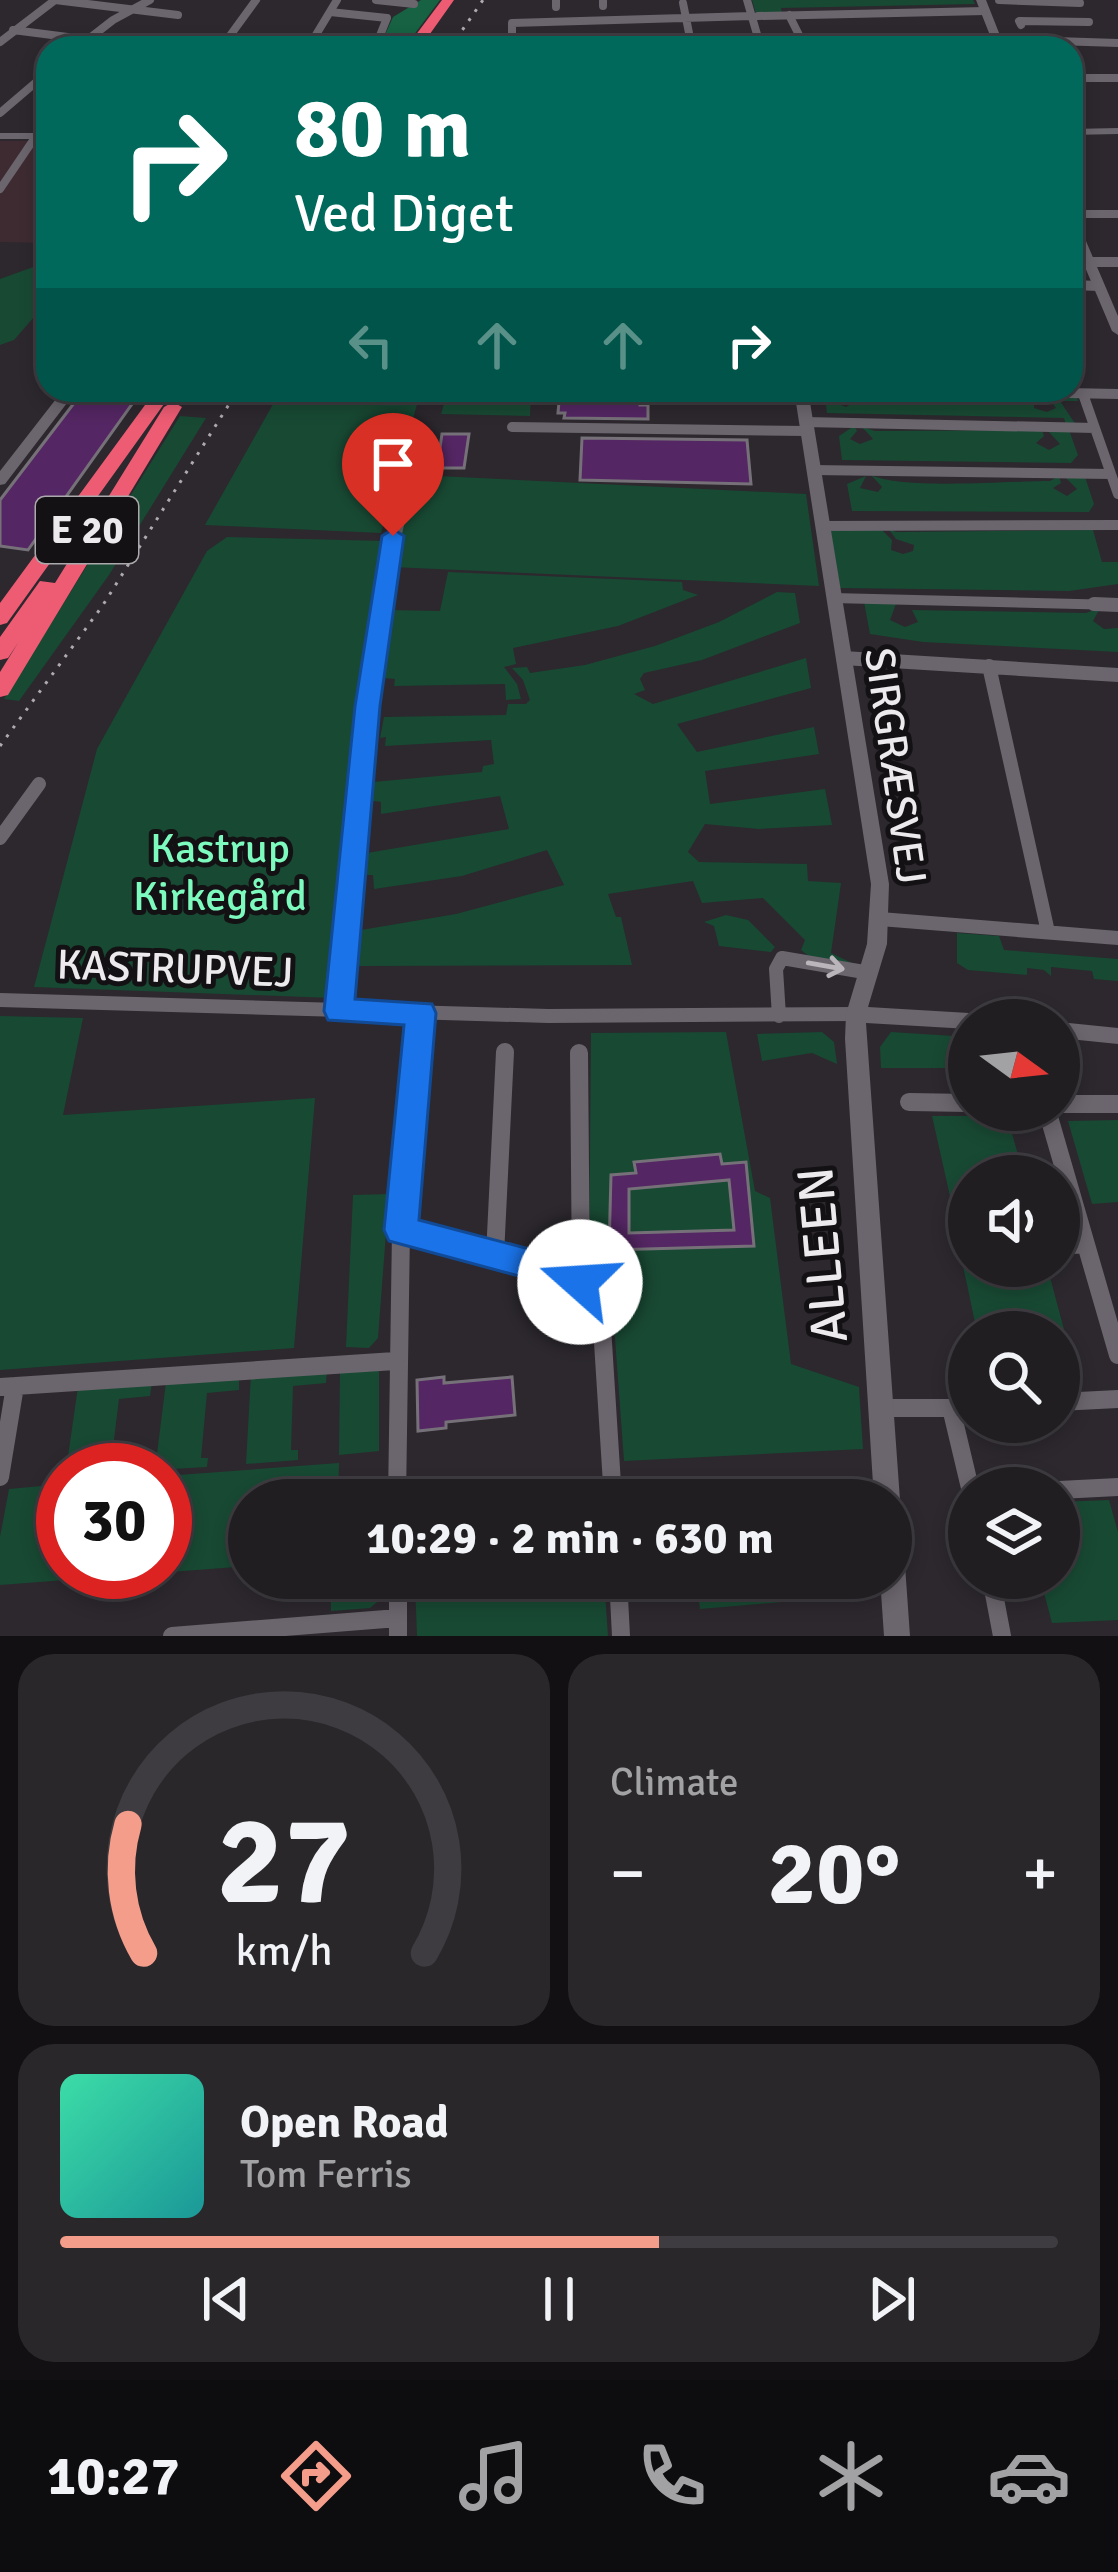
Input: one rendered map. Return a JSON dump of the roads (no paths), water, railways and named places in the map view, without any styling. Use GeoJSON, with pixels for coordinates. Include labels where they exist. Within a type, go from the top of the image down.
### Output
{"type":"FeatureCollection","features":[{"type":"Feature","properties":{"kind":"highway"},"geometry":{"type":"LineString","coordinates":[[422,36],[448,0]]}},
{"type":"Feature","properties":{"kind":"highway"},"geometry":{"type":"LineString","coordinates":[[436,36],[461,0]]}},
{"type":"Feature","properties":{"kind":"highway","name":"E 20"},"geometry":{"type":"LineString","coordinates":[[0,618],[169,402]]}},
{"type":"Feature","properties":{"kind":"highway"},"geometry":{"type":"LineString","coordinates":[[0,690],[170,402]]}},
{"type":"Feature","properties":{"kind":"highway","name":"E 20"},"geometry":{"type":"LineString","coordinates":[[0,652],[170,402]]}},
{"type":"Feature","properties":{"kind":"street"},"geometry":{"type":"LineString","coordinates":[[0,42],[55,0],[178,15]]}},
{"type":"Feature","properties":{"kind":"street"},"geometry":{"type":"LineString","coordinates":[[91,36],[150,0]]}},
{"type":"Feature","properties":{"kind":"street"},"geometry":{"type":"LineString","coordinates":[[230,36],[256,0]]}},
{"type":"Feature","properties":{"kind":"street"},"geometry":{"type":"LineString","coordinates":[[315,36],[337,0]]}},
{"type":"Feature","properties":{"kind":"street"},"geometry":{"type":"LineString","coordinates":[[376,0],[414,4]]}},
{"type":"Feature","properties":{"kind":"street"},"geometry":{"type":"LineString","coordinates":[[747,0],[759,36]]}},
{"type":"Feature","properties":{"kind":"street"},"geometry":{"type":"LineString","coordinates":[[999,0],[1079,1],[1100,42]]}},
{"type":"Feature","properties":{"kind":"street"},"geometry":{"type":"LineString","coordinates":[[683,3],[690,36]]}},
{"type":"Feature","properties":{"kind":"street"},"geometry":{"type":"LineString","coordinates":[[511,36],[510,23],[983,5],[996,36]]}},
{"type":"Feature","properties":{"kind":"street"},"geometry":{"type":"LineString","coordinates":[[329,12],[387,20],[380,36]]}},
{"type":"Feature","properties":{"kind":"street"},"geometry":{"type":"LineString","coordinates":[[789,15],[796,36]]}},
{"type":"Feature","properties":{"kind":"street"},"geometry":{"type":"LineString","coordinates":[[1021,25],[1019,21],[1089,22]]}},
{"type":"Feature","properties":{"kind":"street"},"geometry":{"type":"LineString","coordinates":[[13,30],[62,36]]}},
{"type":"Feature","properties":{"kind":"street"},"geometry":{"type":"LineString","coordinates":[[1083,42],[1118,43]]}},
{"type":"Feature","properties":{"kind":"street"},"geometry":{"type":"LineString","coordinates":[[1083,78],[1118,78]]}},
{"type":"Feature","properties":{"kind":"street"},"geometry":{"type":"LineString","coordinates":[[0,112],[36,82]]}},
{"type":"Feature","properties":{"kind":"street"},"geometry":{"type":"LineString","coordinates":[[1083,131],[1118,131]]}},
{"type":"Feature","properties":{"kind":"street"},"geometry":{"type":"LineString","coordinates":[[0,136],[36,136]]}},
{"type":"Feature","properties":{"kind":"street"},"geometry":{"type":"LineString","coordinates":[[0,189],[36,144]]}},
{"type":"Feature","properties":{"kind":"street"},"geometry":{"type":"LineString","coordinates":[[1083,216],[1118,214]]}},
{"type":"Feature","properties":{"kind":"street"},"geometry":{"type":"LineString","coordinates":[[1083,253],[1115,315],[1118,331]]}},
{"type":"Feature","properties":{"kind":"street"},"geometry":{"type":"LineString","coordinates":[[1088,262],[1118,262]]}},
{"type":"Feature","properties":{"kind":"street"},"geometry":{"type":"LineString","coordinates":[[1083,285],[1099,286]]}},
{"type":"Feature","properties":{"kind":"street"},"geometry":{"type":"LineString","coordinates":[[1118,394],[1083,394],[1118,494]]}},
{"type":"Feature","properties":{"kind":"street"},"geometry":{"type":"LineString","coordinates":[[0,470],[56,402]]}},
{"type":"Feature","properties":{"kind":"street"},"geometry":{"type":"LineString","coordinates":[[0,481],[57,402]]}},
{"type":"Feature","properties":{"kind":"street","name":"SIRGRÆSVEJ"},"geometry":{"type":"LineString","coordinates":[[803,402],[880,884],[880,919],[856,1014]]}},
{"type":"Feature","properties":{"kind":"street"},"geometry":{"type":"LineString","coordinates":[[512,428],[1095,428]]}},
{"type":"Feature","properties":{"kind":"street"},"geometry":{"type":"LineString","coordinates":[[812,470],[1111,474]]}},
{"type":"Feature","properties":{"kind":"street"},"geometry":{"type":"LineString","coordinates":[[339,1011],[376,636],[387,561],[410,477]]}},
{"type":"Feature","properties":{"kind":"street"},"geometry":{"type":"LineString","coordinates":[[822,526],[1118,525]]}},
{"type":"Feature","properties":{"kind":"street","name":"SIRGRÆSVEJ"},"geometry":{"type":"LineString","coordinates":[[832,598],[1118,605]]}},
{"type":"Feature","properties":{"kind":"street"},"geometry":{"type":"LineString","coordinates":[[843,658],[1118,675]]}},
{"type":"Feature","properties":{"kind":"street"},"geometry":{"type":"LineString","coordinates":[[989,666],[1048,932]]}},
{"type":"Feature","properties":{"kind":"street"},"geometry":{"type":"LineString","coordinates":[[0,838],[39,784]]}},
{"type":"Feature","properties":{"kind":"street"},"geometry":{"type":"LineString","coordinates":[[880,919],[1118,938]]}},
{"type":"Feature","properties":{"kind":"street"},"geometry":{"type":"LineString","coordinates":[[779,1016],[776,969],[782,958],[869,974]]}},
{"type":"Feature","properties":{"kind":"street","name":"KASTRUPVEJ"},"geometry":{"type":"LineString","coordinates":[[0,1000],[421,1013],[856,1014],[948,1021]]}},
{"type":"Feature","properties":{"kind":"street"},"geometry":{"type":"LineString","coordinates":[[397,1479],[395,1360],[401,1230],[421,1013]]}},
{"type":"Feature","properties":{"kind":"street","name":"ALLEEN"},"geometry":{"type":"LineString","coordinates":[[856,1014],[858,1128],[886,1479]]}},
{"type":"Feature","properties":{"kind":"street"},"geometry":{"type":"LineString","coordinates":[[1080,1032],[1118,1036]]}},
{"type":"Feature","properties":{"kind":"street"},"geometry":{"type":"LineString","coordinates":[[495,1256],[505,1052]]}},
{"type":"Feature","properties":{"kind":"street"},"geometry":{"type":"LineString","coordinates":[[579,1053],[579,1232],[584,1258],[580,1282]]}},
{"type":"Feature","properties":{"kind":"street"},"geometry":{"type":"LineString","coordinates":[[909,1102],[948,1103]]}},
{"type":"Feature","properties":{"kind":"street"},"geometry":{"type":"LineString","coordinates":[[1080,1104],[1118,1104]]}},
{"type":"Feature","properties":{"kind":"street"},"geometry":{"type":"LineString","coordinates":[[1052,1131],[1118,1355]]}},
{"type":"Feature","properties":{"kind":"street"},"geometry":{"type":"LineString","coordinates":[[401,1230],[559,1271],[580,1282],[601,1311],[613,1479]]}},
{"type":"Feature","properties":{"kind":"street"},"geometry":{"type":"LineString","coordinates":[[1080,1244],[1086,1244]]}},
{"type":"Feature","properties":{"kind":"street"},"geometry":{"type":"LineString","coordinates":[[0,1477],[8,1386],[395,1360]]}},
{"type":"Feature","properties":{"kind":"street"},"geometry":{"type":"LineString","coordinates":[[1080,1401],[1118,1399]]}},
{"type":"Feature","properties":{"kind":"street"},"geometry":{"type":"LineString","coordinates":[[881,1408],[948,1408]]}},
{"type":"Feature","properties":{"kind":"street"},"geometry":{"type":"LineString","coordinates":[[1080,1489],[1118,1487]]}},
{"type":"Feature","properties":{"kind":"street"},"geometry":{"type":"LineString","coordinates":[[619,1599],[621,1636]]}},
{"type":"Feature","properties":{"kind":"street"},"geometry":{"type":"LineString","coordinates":[[894,1599],[897,1636]]}},
{"type":"Feature","properties":{"kind":"street"},"geometry":{"type":"LineString","coordinates":[[995,1599],[1002,1636]]}},
{"type":"Feature","properties":{"kind":"street"},"geometry":{"type":"LineString","coordinates":[[172,1636],[398,1627]]}},
{"type":"Feature","properties":{"kind":"railway"},"geometry":{"type":"LineString","coordinates":[[458,36],[483,0]]}},
{"type":"Feature","properties":{"kind":"railway"},"geometry":{"type":"LineString","coordinates":[[0,746],[103,605],[230,402]]}},
{"type":"Feature","properties":{"kind":"park label","name":"Kastrup Kirkegård"},"geometry":{"type":"Point","coordinates":[220,872]}}]}
